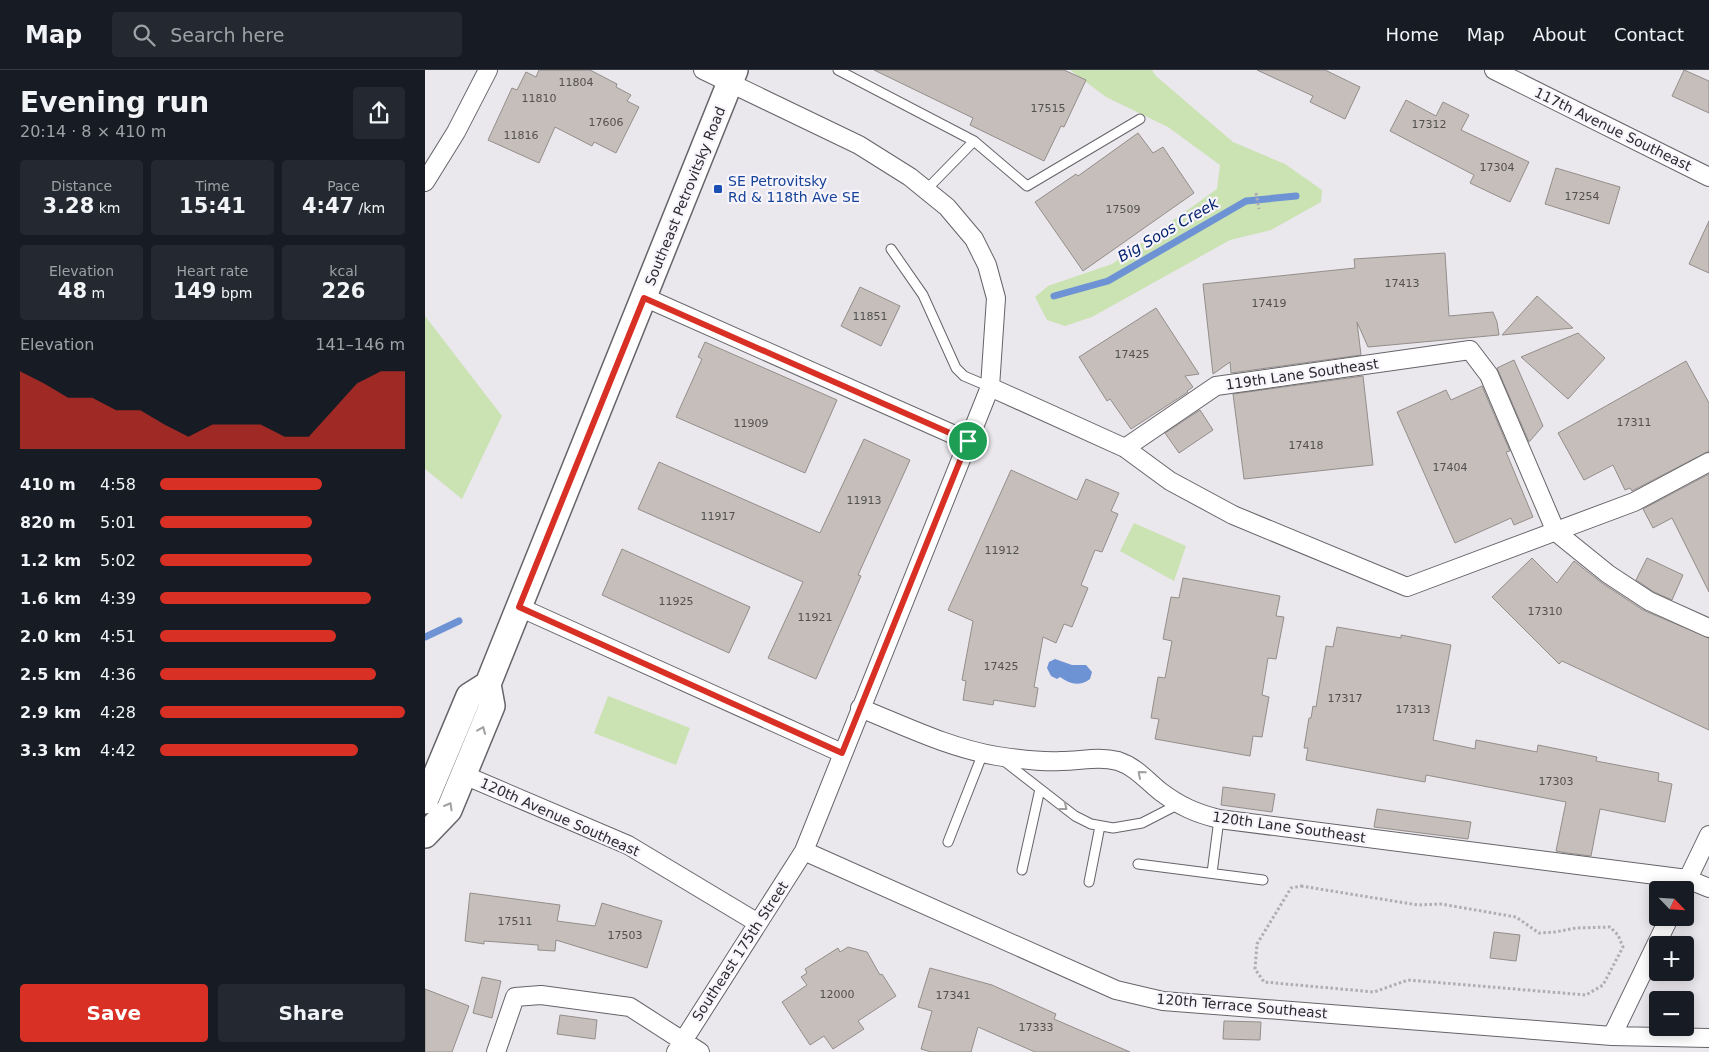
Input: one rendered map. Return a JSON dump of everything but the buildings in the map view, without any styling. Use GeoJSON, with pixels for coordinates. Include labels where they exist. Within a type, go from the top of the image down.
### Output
{"type":"FeatureCollection","features":[{"type":"Feature","properties":{"kind":"main road","name":"Southeast Petrovitsky Road"},"geometry":{"type":"LineString","coordinates":[[425,833],[449,810],[464,775],[492,706],[488,684],[733,76]]}},
{"type":"Feature","properties":{"kind":"main road","name":"Southeast Petrovitsky Road"},"geometry":{"type":"LineString","coordinates":[[425,833],[425,802],[469,696],[488,684]]}},
{"type":"Feature","properties":{"kind":"street"},"geometry":{"type":"LineString","coordinates":[[425,182],[456,132],[487,70]]}},
{"type":"Feature","properties":{"kind":"street"},"geometry":{"type":"LineString","coordinates":[[519,607],[842,753],[990,387],[996,298],[987,265],[974,239],[947,207],[910,177],[859,145],[733,76],[703,70]]}},
{"type":"Feature","properties":{"kind":"street","name":"117th Avenue Southeast"},"geometry":{"type":"LineString","coordinates":[[1494,70],[1519,75],[1709,177]]}},
{"type":"Feature","properties":{"kind":"street"},"geometry":{"type":"LineString","coordinates":[[644,298],[968,441]]}},
{"type":"Feature","properties":{"kind":"street","name":"119th Lane Southeast"},"geometry":{"type":"LineString","coordinates":[[1125,448],[1215,386],[1470,350],[1489,375],[1556,532],[1608,574],[1649,600],[1709,628]]}},
{"type":"Feature","properties":{"kind":"street"},"geometry":{"type":"LineString","coordinates":[[990,387],[1125,448],[1170,481],[1233,515],[1407,587],[1634,502],[1709,462]]}},
{"type":"Feature","properties":{"kind":"street","name":"120th Lane Southeast"},"geometry":{"type":"LineString","coordinates":[[860,708],[959,747],[990,755],[1060,761],[1102,758],[1119,762],[1134,768],[1160,791],[1194,813],[1219,819],[1657,881]]}},
{"type":"Feature","properties":{"kind":"street","name":"Southeast 175th Street"},"geometry":{"type":"LineString","coordinates":[[679,1046],[804,851],[842,753]]}},
{"type":"Feature","properties":{"kind":"street","name":"120th Avenue Southeast"},"geometry":{"type":"LineString","coordinates":[[464,775],[628,845],[758,923]]}},
{"type":"Feature","properties":{"kind":"street"},"geometry":{"type":"LineString","coordinates":[[1687,881],[1709,836]]}},
{"type":"Feature","properties":{"kind":"street","name":"120th Terrace Southeast"},"geometry":{"type":"LineString","coordinates":[[804,851],[1116,990],[1163,1001],[1612,1036],[1709,1038]]}},
{"type":"Feature","properties":{"kind":"street","name":"120th Lane Southeast"},"geometry":{"type":"LineString","coordinates":[[1694,886],[1709,888]]}},
{"type":"Feature","properties":{"kind":"street"},"geometry":{"type":"LineString","coordinates":[[1612,1036],[1665,926]]}},
{"type":"Feature","properties":{"kind":"street"},"geometry":{"type":"LineString","coordinates":[[496,1052],[515,997],[541,995],[630,1007],[679,1046],[700,1052]]}},
{"type":"Feature","properties":{"kind":"lane"},"geometry":{"type":"LineString","coordinates":[[838,70],[975,141],[1027,186],[1140,119]]}},
{"type":"Feature","properties":{"kind":"lane"},"geometry":{"type":"LineString","coordinates":[[926,190],[975,141]]}},
{"type":"Feature","properties":{"kind":"lane"},"geometry":{"type":"LineString","coordinates":[[891,249],[923,295],[955,368],[964,376],[990,387]]}},
{"type":"Feature","properties":{"kind":"lane"},"geometry":{"type":"LineString","coordinates":[[948,842],[990,755],[1040,789],[1075,816],[1091,824],[1113,828],[1142,823],[1179,804]]}},
{"type":"Feature","properties":{"kind":"lane"},"geometry":{"type":"LineString","coordinates":[[1022,870],[1040,789]]}},
{"type":"Feature","properties":{"kind":"lane"},"geometry":{"type":"LineString","coordinates":[[1212,873],[1219,819]]}},
{"type":"Feature","properties":{"kind":"lane"},"geometry":{"type":"LineString","coordinates":[[1089,882],[1100,826]]}},
{"type":"Feature","properties":{"kind":"lane"},"geometry":{"type":"LineString","coordinates":[[1138,864],[1263,880]]}},
{"type":"Feature","properties":{"kind":"path"},"geometry":{"type":"LineString","coordinates":[[1256,193],[1259,209]]}},
{"type":"Feature","properties":{"kind":"path"},"geometry":{"type":"LineString","coordinates":[[1301,886],[1418,905],[1441,904],[1516,917],[1539,933],[1576,928],[1610,927],[1618,935],[1623,947],[1603,985],[1585,995],[1408,980],[1373,992],[1264,982],[1255,969],[1257,944],[1291,888],[1301,886]]}},
{"type":"Feature","properties":{"kind":"green space"},"geometry":{"type":"Polygon","coordinates":[[[1070,70],[1152,70],[1156,76],[1233,142],[1285,164],[1322,190],[1321,202],[1271,230],[1230,240],[1092,317],[1065,326],[1047,320],[1035,297],[1048,286],[1112,264],[1217,189],[1220,165],[1168,127],[1106,97],[1070,70]]]}},
{"type":"Feature","properties":{"kind":"green space"},"geometry":{"type":"Polygon","coordinates":[[[425,316],[502,416],[462,499],[425,469],[425,316]]]}},
{"type":"Feature","properties":{"kind":"green space"},"geometry":{"type":"Polygon","coordinates":[[[1134,523],[1186,546],[1174,581],[1120,551],[1134,523]]]}},
{"type":"Feature","properties":{"kind":"green space"},"geometry":{"type":"Polygon","coordinates":[[[608,696],[690,728],[676,765],[594,733],[608,696]]]}},
{"type":"Feature","properties":{"kind":"water"},"geometry":{"type":"Polygon","coordinates":[[[1055,659],[1072,665],[1086,665],[1092,672],[1090,679],[1075,684],[1060,677],[1057,679],[1051,676],[1047,668],[1049,662],[1055,659]]]}},
{"type":"Feature","properties":{"kind":"waterway","name":"Big Soos Creek"},"geometry":{"type":"LineString","coordinates":[[1054,296],[1108,281],[1246,201],[1296,196]]}},
{"type":"Feature","properties":{"kind":"waterway","name":"Big Soos Creek"},"geometry":{"type":"LineString","coordinates":[[425,637],[459,621]]}},
{"type":"Feature","properties":{"kind":"place","name":"SE Petrovitsky Rd & 118th Ave SE"},"geometry":{"type":"Point","coordinates":[718,189]}},
{"type":"Feature","properties":{"kind":"route"},"geometry":{"type":"LineString","coordinates":[[644,298],[968,441],[842,753],[519,607],[644,298]]}}]}
